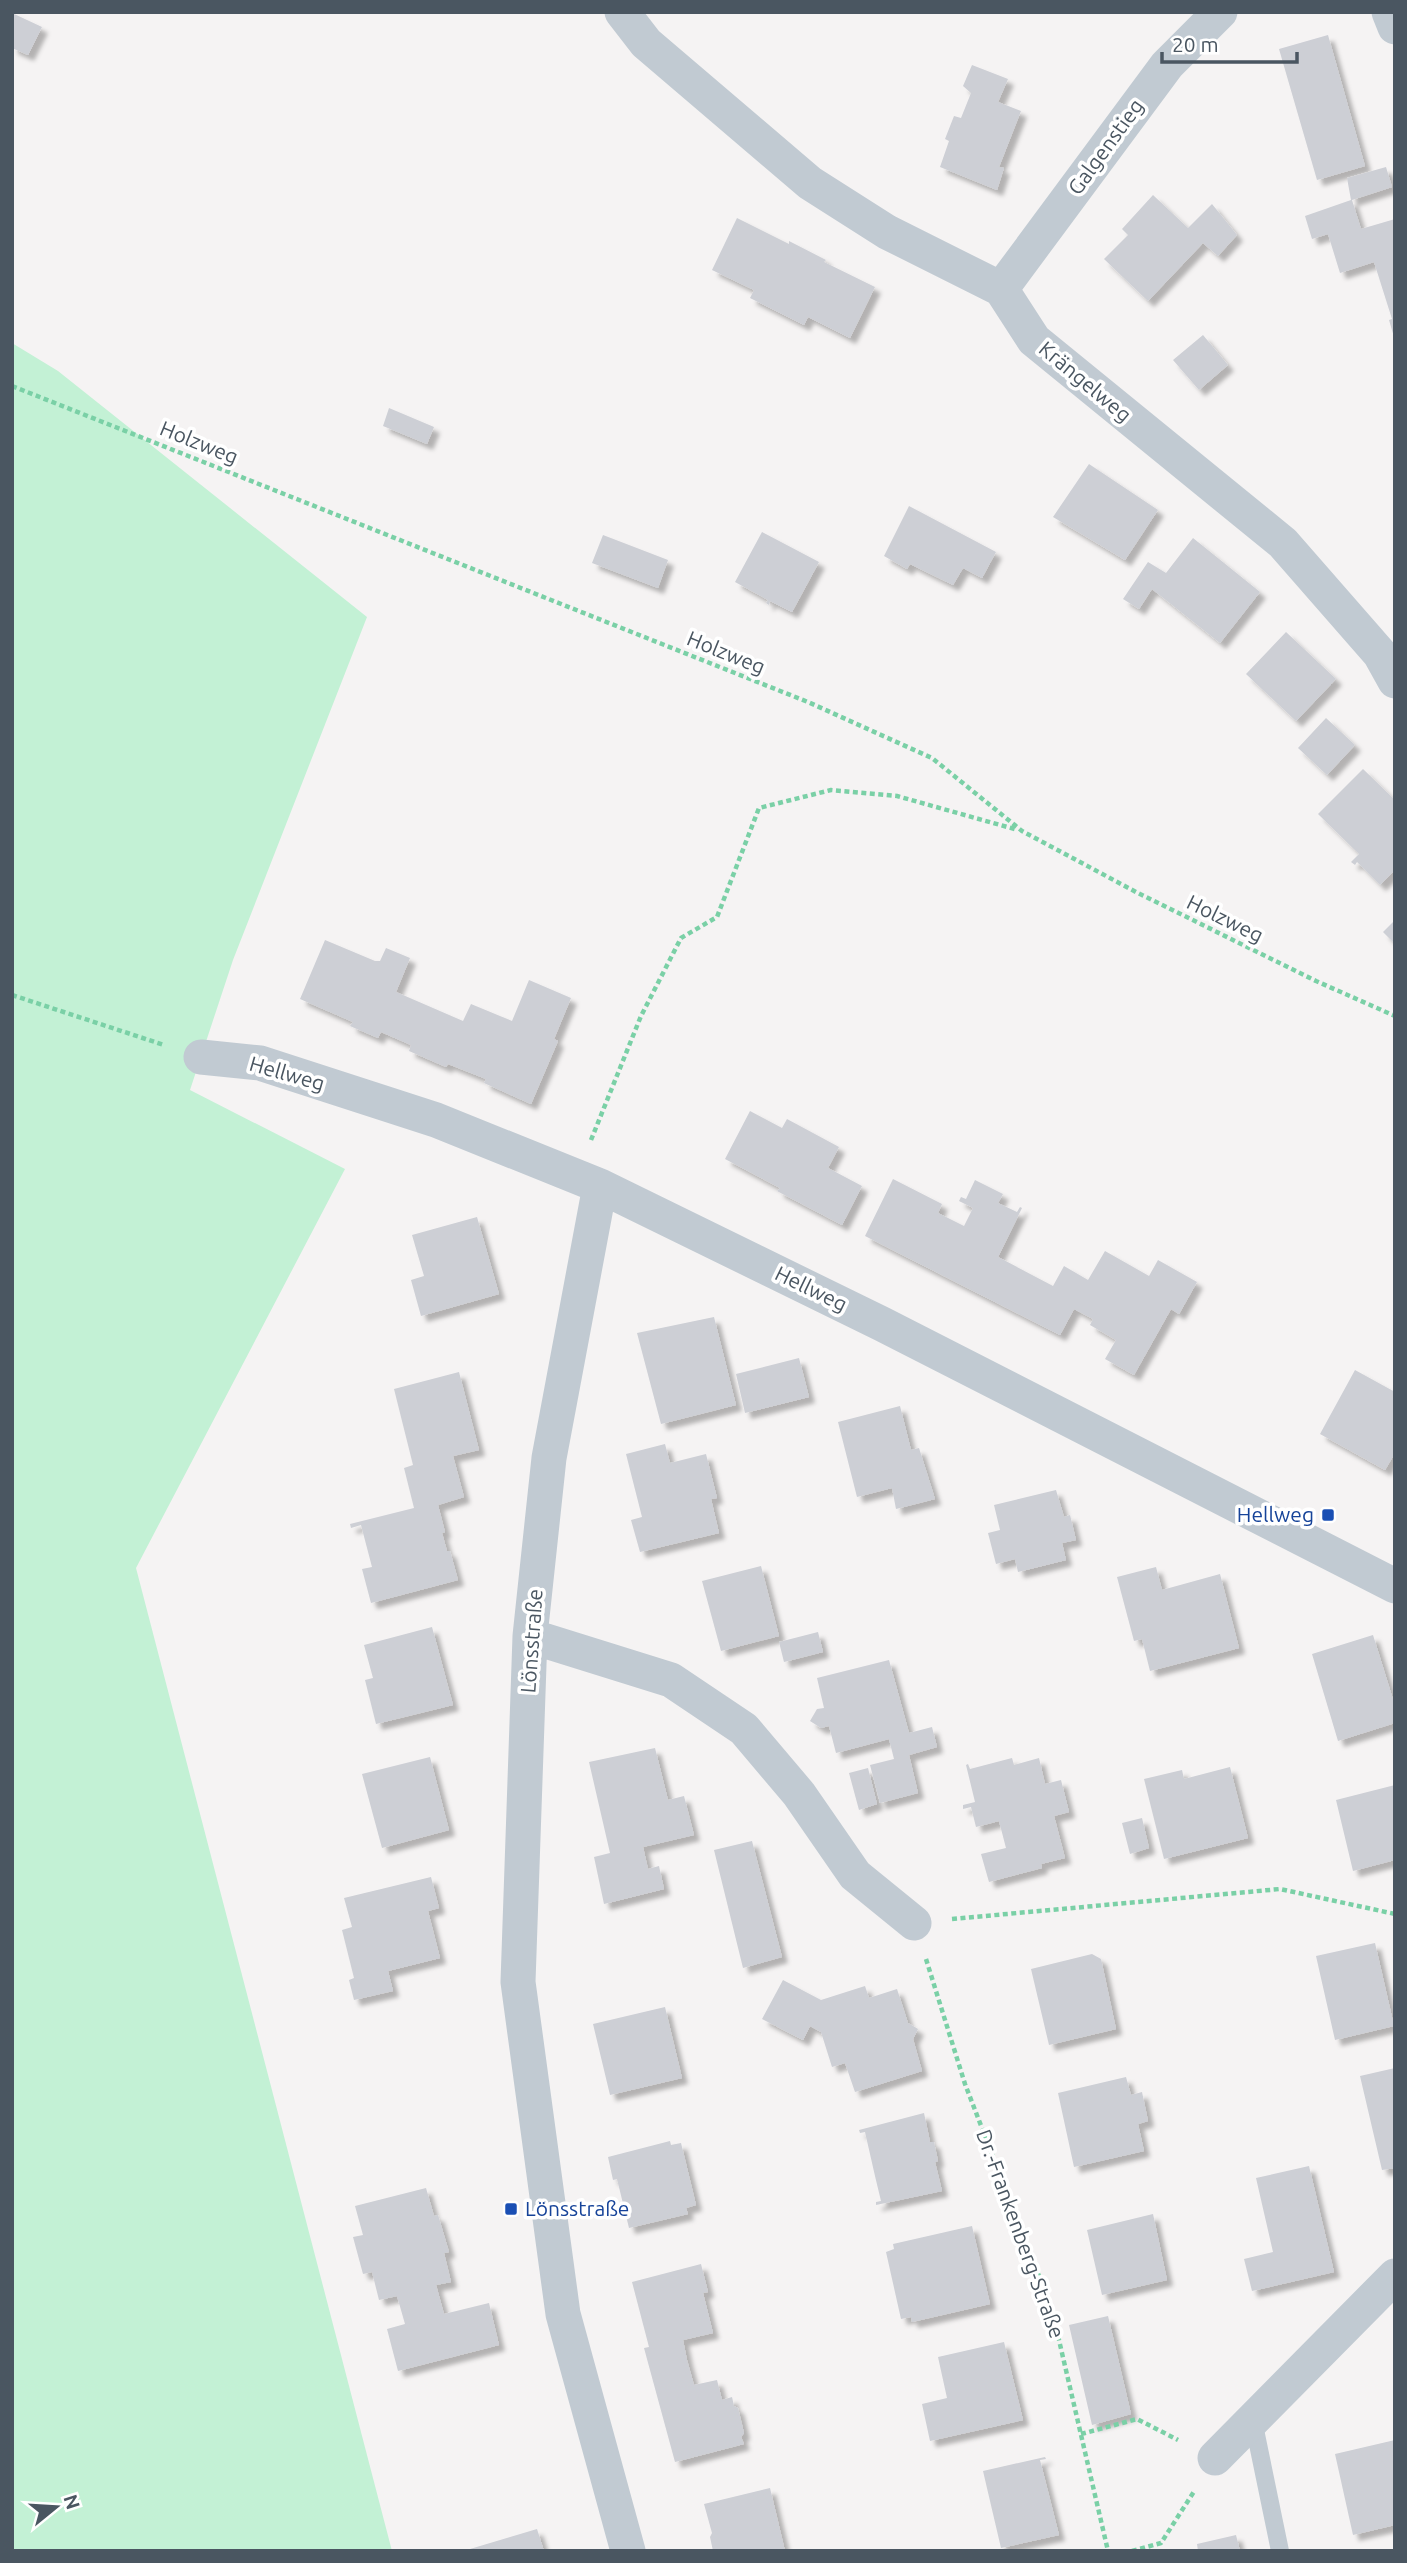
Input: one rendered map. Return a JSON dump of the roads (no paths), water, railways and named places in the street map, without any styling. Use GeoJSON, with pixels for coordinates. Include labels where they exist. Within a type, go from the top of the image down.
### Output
{"type":"FeatureCollection","features":[{"type":"Feature","properties":{"kind":"street"},"geometry":{"type":"LineString","coordinates":[[622,12],[646,43],[810,183],[887,232],[1001,289]]}},
{"type":"Feature","properties":{"kind":"street","name":"Galgenstieg"},"geometry":{"type":"LineString","coordinates":[[1001,289],[1167,65],[1220,12]]}},
{"type":"Feature","properties":{"kind":"street"},"geometry":{"type":"LineString","coordinates":[[1389,12],[1395,27]]}},
{"type":"Feature","properties":{"kind":"street","name":"Krängelweg"},"geometry":{"type":"LineString","coordinates":[[1001,289],[1034,340],[1283,543],[1380,654],[1395,681]]}},
{"type":"Feature","properties":{"kind":"street","name":"Hellweg"},"geometry":{"type":"LineString","coordinates":[[201,1057],[260,1063],[436,1120],[589,1182],[883,1324],[1395,1586]]}},
{"type":"Feature","properties":{"kind":"street","name":"Lönsstraße"},"geometry":{"type":"LineString","coordinates":[[589,1182],[549,1458],[530,1636],[518,1982],[563,2314],[628,2551]]}},
{"type":"Feature","properties":{"kind":"street"},"geometry":{"type":"LineString","coordinates":[[530,1636],[671,1680],[744,1729],[799,1794],[855,1875],[914,1923]]}},
{"type":"Feature","properties":{"kind":"street"},"geometry":{"type":"LineString","coordinates":[[1215,2458],[1395,2276]]}},
{"type":"Feature","properties":{"kind":"lane"},"geometry":{"type":"LineString","coordinates":[[1253,2420],[1280,2551]]}},
{"type":"Feature","properties":{"kind":"place","name":"Hellweg"},"geometry":{"type":"Point","coordinates":[1328,1515]}},
{"type":"Feature","properties":{"kind":"place","name":"Lönsstraße"},"geometry":{"type":"Point","coordinates":[511,2209]}}]}
